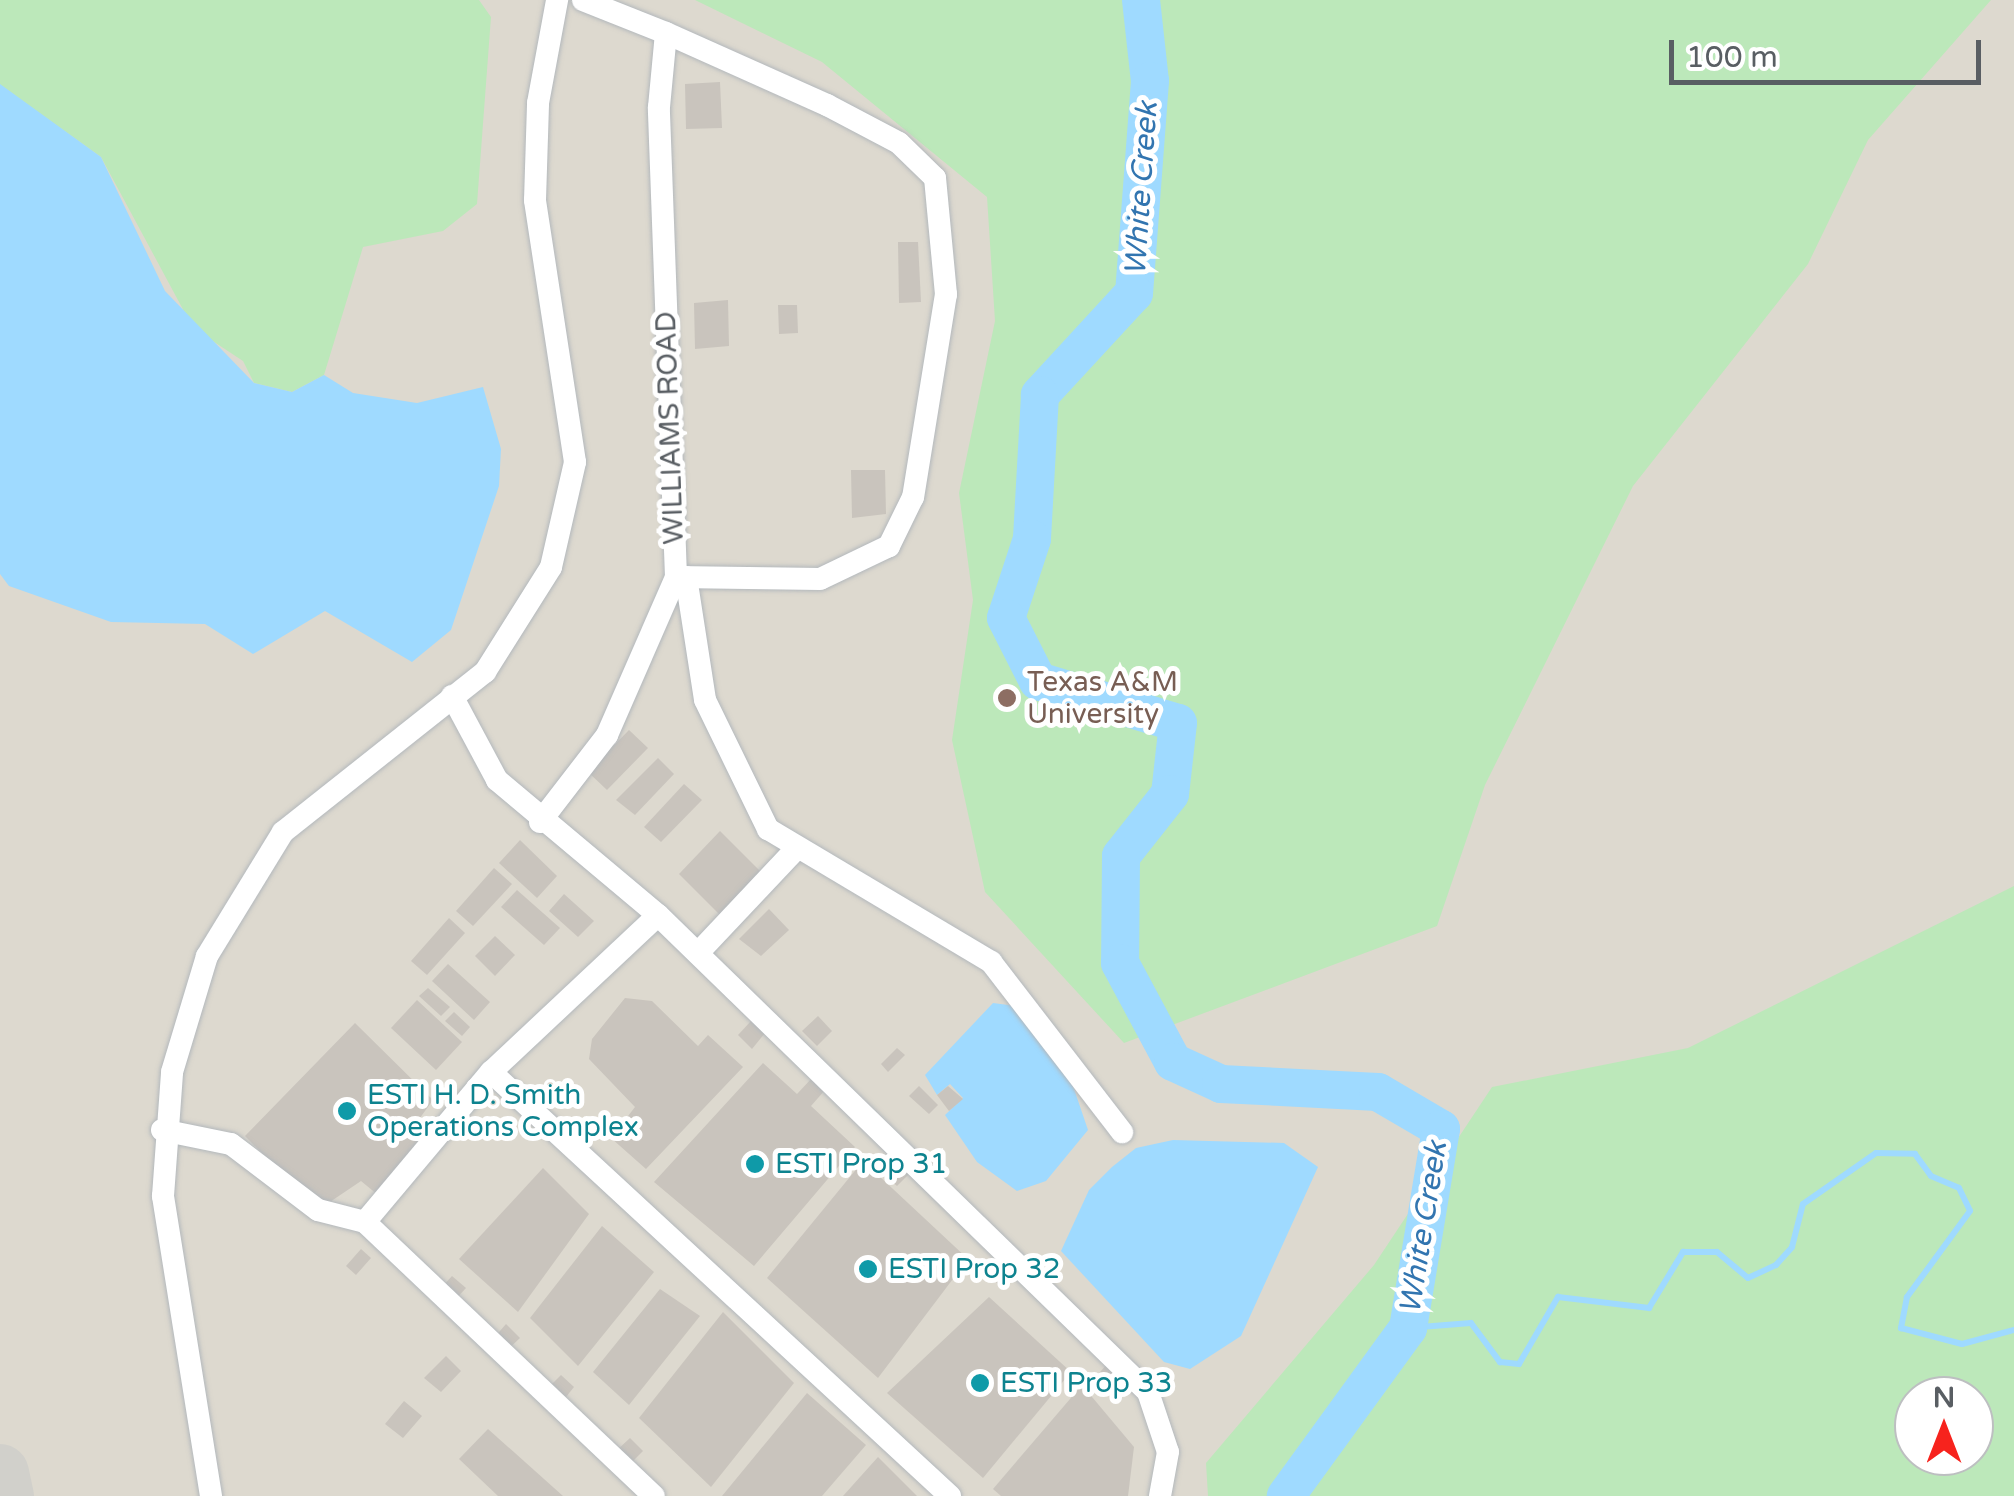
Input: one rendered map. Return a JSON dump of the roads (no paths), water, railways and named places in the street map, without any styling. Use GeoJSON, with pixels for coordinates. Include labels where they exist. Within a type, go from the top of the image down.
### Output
{"type":"FeatureCollection","features":[{"type":"Feature","properties":{"kind":"street"},"geometry":{"type":"LineString","coordinates":[[211,1496],[172,1289],[162,1130],[184,1021],[250,878],[283,832],[485,672],[539,596],[574,462],[534,200],[538,103],[557,0]]}},
{"type":"Feature","properties":{"kind":"street"},"geometry":{"type":"LineString","coordinates":[[584,0],[666,33]]}},
{"type":"Feature","properties":{"kind":"street","name":"WILLIAMS ROAD"},"geometry":{"type":"LineString","coordinates":[[666,33],[898,143],[935,178],[946,294],[918,478],[889,546],[820,579],[681,577],[659,107],[666,33]]}},
{"type":"Feature","properties":{"kind":"street"},"geometry":{"type":"LineString","coordinates":[[540,822],[607,735],[681,577]]}},
{"type":"Feature","properties":{"kind":"street"},"geometry":{"type":"LineString","coordinates":[[681,577],[723,749],[768,829],[796,850],[896,898],[991,962],[1122,1132]]}},
{"type":"Feature","properties":{"kind":"street"},"geometry":{"type":"LineString","coordinates":[[452,696],[497,780],[540,822],[658,915],[1148,1392],[1168,1452],[1160,1496]]}},
{"type":"Feature","properties":{"kind":"street"},"geometry":{"type":"LineString","coordinates":[[698,953],[796,850]]}},
{"type":"Feature","properties":{"kind":"street"},"geometry":{"type":"LineString","coordinates":[[365,1222],[491,1072],[658,915]]}},
{"type":"Feature","properties":{"kind":"street"},"geometry":{"type":"LineString","coordinates":[[491,1072],[950,1496]]}},
{"type":"Feature","properties":{"kind":"street"},"geometry":{"type":"LineString","coordinates":[[162,1130],[231,1144],[318,1210],[365,1222],[654,1496]]}},
{"type":"Feature","properties":{"kind":"water"},"geometry":{"type":"Polygon","coordinates":[[[0,84],[101,157],[165,291],[254,383],[292,392],[324,375],[353,393],[417,403],[483,387],[501,449],[499,486],[451,630],[412,662],[325,611],[253,654],[205,624],[111,622],[9,586],[0,574],[0,84]]]}},
{"type":"Feature","properties":{"kind":"water"},"geometry":{"type":"Polygon","coordinates":[[[993,1003],[1016,1006],[1071,1080],[1088,1130],[1046,1181],[1017,1191],[977,1162],[945,1115],[963,1098],[950,1084],[937,1095],[925,1075],[993,1003]]]}},
{"type":"Feature","properties":{"kind":"water"},"geometry":{"type":"Polygon","coordinates":[[[1173,1140],[1284,1143],[1318,1167],[1241,1336],[1190,1369],[1164,1362],[1061,1251],[1089,1190],[1112,1167],[1136,1148],[1173,1140]]]}},
{"type":"Feature","properties":{"kind":"waterway","name":"White Creek"},"geometry":{"type":"LineString","coordinates":[[1141,0],[1150,81],[1134,293],[1040,395],[1032,539],[1006,618],[1038,681],[1178,723],[1170,794],[1121,856],[1120,963],[1173,1062],[1221,1084],[1378,1092],[1441,1129],[1408,1328],[1286,1496]]}},
{"type":"Feature","properties":{"kind":"waterway"},"geometry":{"type":"LineString","coordinates":[[1408,1328],[1471,1323],[1500,1362],[1519,1364],[1558,1297],[1649,1308],[1683,1252],[1717,1252],[1748,1278],[1776,1265],[1792,1247],[1803,1204],[1876,1153],[1915,1154],[1931,1176],[1959,1188],[1970,1211],[1907,1297],[1901,1328],[1962,1344],[2014,1330]]}},
{"type":"Feature","properties":{"kind":"place","name":"Texas A&M University"},"geometry":{"type":"Point","coordinates":[1007,698]}},
{"type":"Feature","properties":{"kind":"place","name":"ESTI H. D. Smith Operations Complex"},"geometry":{"type":"Point","coordinates":[347,1111]}},
{"type":"Feature","properties":{"kind":"place","name":"ESTI Prop 31"},"geometry":{"type":"Point","coordinates":[755,1164]}},
{"type":"Feature","properties":{"kind":"place","name":"ESTI Prop 32"},"geometry":{"type":"Point","coordinates":[868,1269]}},
{"type":"Feature","properties":{"kind":"place","name":"ESTI Prop 33"},"geometry":{"type":"Point","coordinates":[980,1383]}}]}
